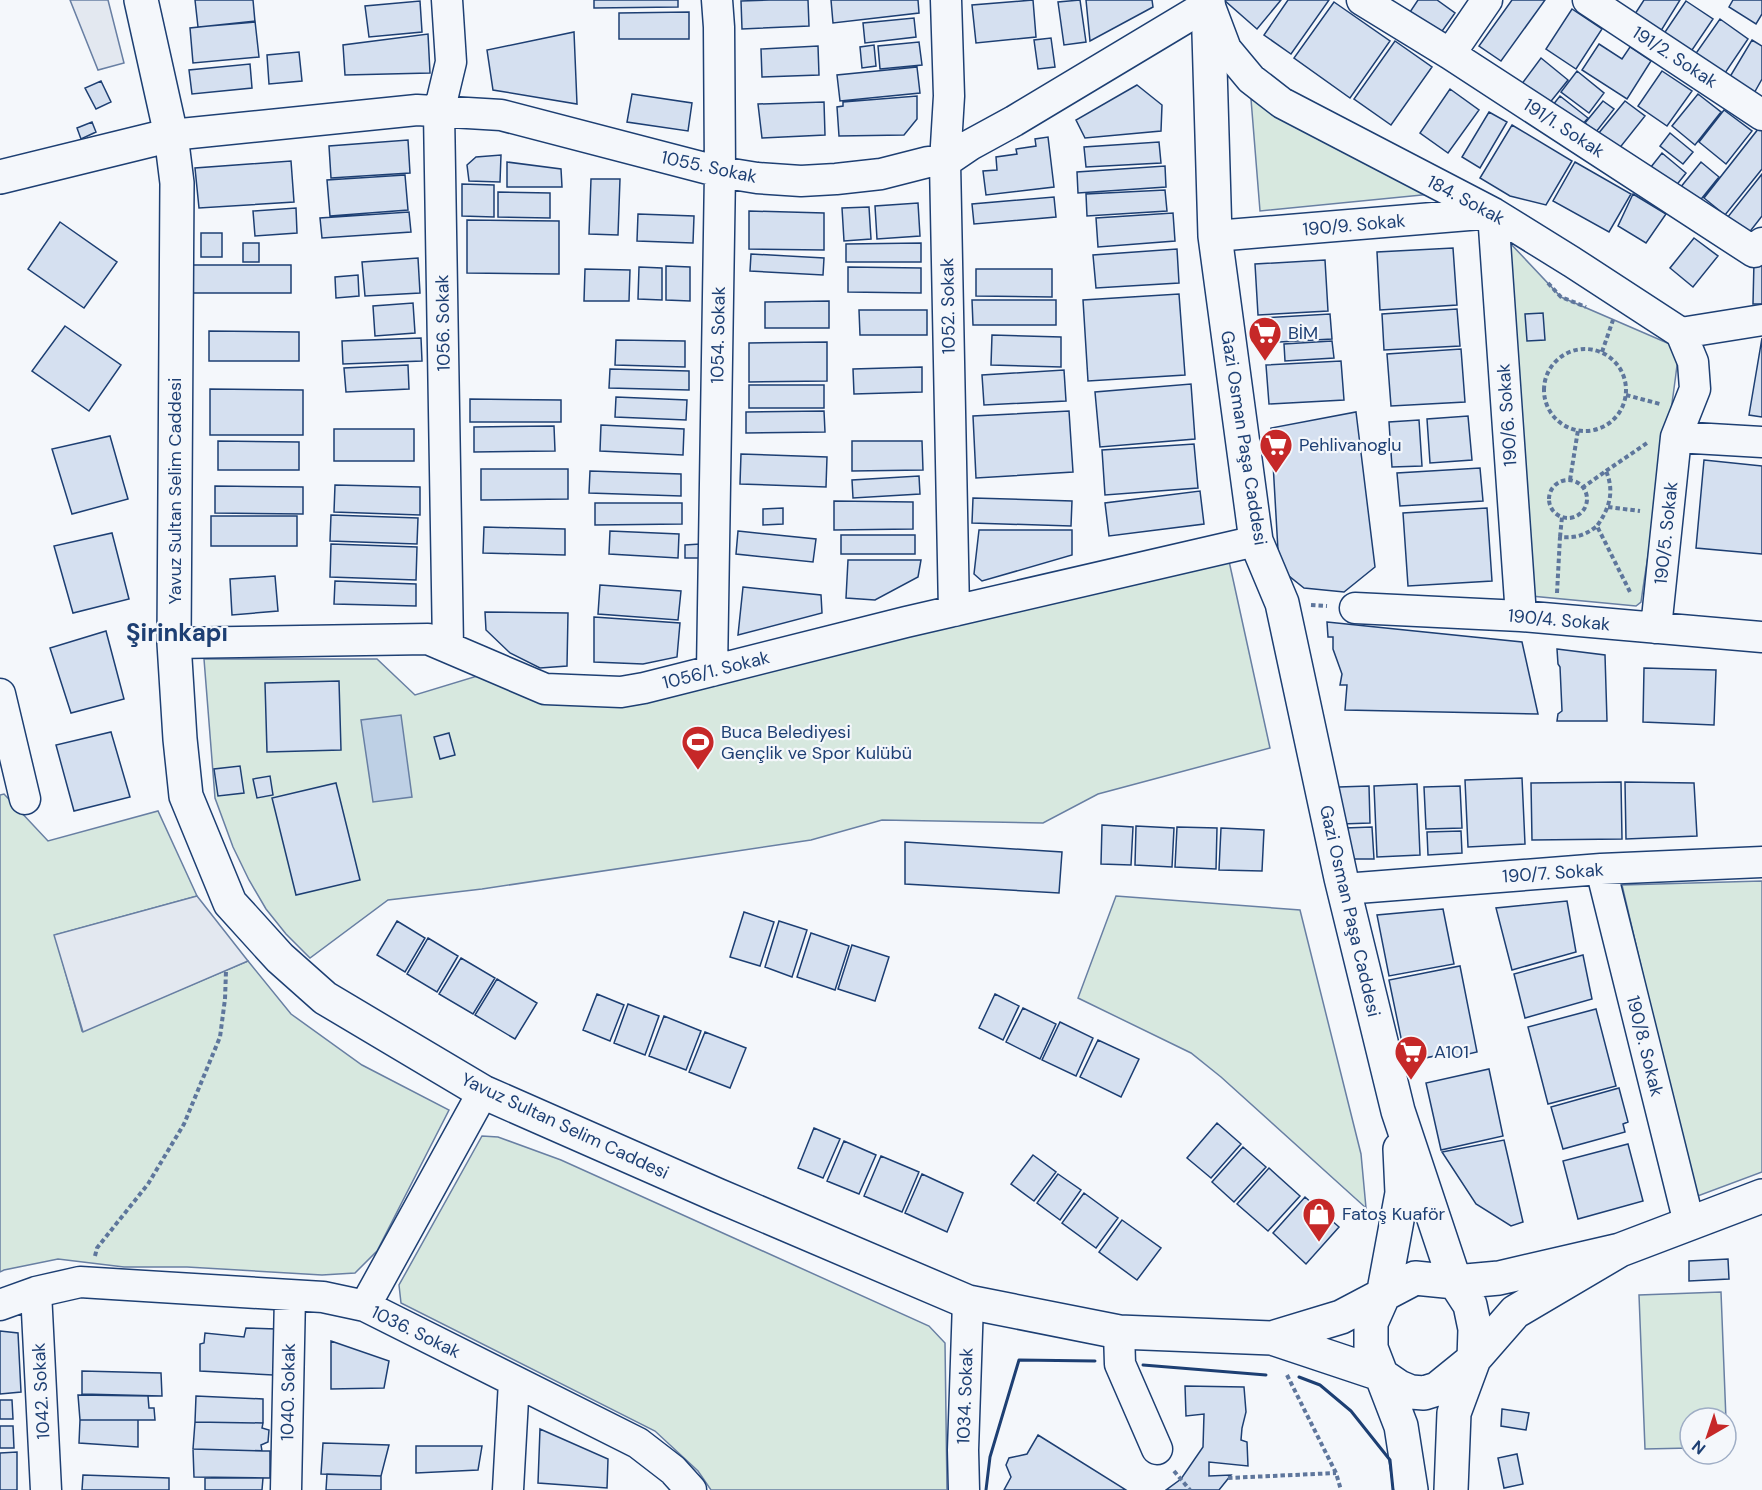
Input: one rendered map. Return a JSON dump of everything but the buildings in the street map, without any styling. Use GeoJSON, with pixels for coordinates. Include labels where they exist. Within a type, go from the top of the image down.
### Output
{"type":"FeatureCollection","features":[{"type":"Feature","properties":{"kind":"main road","name":"Yavuz Sultan Selim Caddesi"},"geometry":{"type":"LineString","coordinates":[[141,0],[171,135],[177,183],[174,643],[180,739],[186,796],[230,903],[280,958],[325,998],[483,1092],[968,1302],[1119,1332],[1272,1338]]}},
{"type":"Feature","properties":{"kind":"main road","name":"Gazi Osman Paşa Caddesi"},"geometry":{"type":"LineString","coordinates":[[1209,2],[1215,236],[1256,541],[1282,603],[1344,889],[1398,1111]]}},
{"type":"Feature","properties":{"kind":"main road"},"geometry":{"type":"LineString","coordinates":[[0,177],[171,135]]}},
{"type":"Feature","properties":{"kind":"main road"},"geometry":{"type":"LineString","coordinates":[[1398,1111],[1455,1282],[1470,1305],[1475,1329],[1474,1359],[1454,1413],[1451,1490]]}},
{"type":"Feature","properties":{"kind":"main road"},"geometry":{"type":"LineString","coordinates":[[1398,1111],[1402,1193],[1383,1296],[1371,1323],[1371,1348],[1401,1426],[1411,1490]]}},
{"type":"Feature","properties":{"kind":"main road"},"geometry":{"type":"LineString","coordinates":[[1272,1338],[1341,1317],[1415,1278],[1455,1282],[1499,1278],[1620,1250],[1762,1196]]}},
{"type":"Feature","properties":{"kind":"main road"},"geometry":{"type":"LineString","coordinates":[[1272,1338],[1380,1374],[1411,1392],[1424,1393],[1437,1389],[1474,1359],[1515,1312],[1620,1250]]}},
{"type":"Feature","properties":{"kind":"street","name":"1056. Sokak"},"geometry":{"type":"LineString","coordinates":[[447,0],[451,62],[439,111],[448,647]]}},
{"type":"Feature","properties":{"kind":"street","name":"1054. Sokak"},"geometry":{"type":"LineString","coordinates":[[712,671],[720,172],[717,0]]}},
{"type":"Feature","properties":{"kind":"street","name":"1052. Sokak"},"geometry":{"type":"LineString","coordinates":[[946,0],[949,96],[945,162],[954,611]]}},
{"type":"Feature","properties":{"kind":"street","name":"191/1. Sokak"},"geometry":{"type":"LineString","coordinates":[[1362,0],[1450,54],[1754,252],[1762,243]]}},
{"type":"Feature","properties":{"kind":"street"},"geometry":{"type":"LineString","coordinates":[[1450,54],[1488,0]]}},
{"type":"Feature","properties":{"kind":"street","name":"191/2. Sokak"},"geometry":{"type":"LineString","coordinates":[[1588,0],[1762,115]]}},
{"type":"Feature","properties":{"kind":"street","name":"1055. Sokak"},"geometry":{"type":"LineString","coordinates":[[171,135],[417,110],[439,111],[501,115],[720,172],[757,178],[801,181],[881,174],[928,162],[945,162],[1209,2]]}},
{"type":"Feature","properties":{"kind":"street","name":"184. Sokak"},"geometry":{"type":"LineString","coordinates":[[1209,2],[1226,49],[1251,79],[1282,103],[1493,213],[1681,333]]}},
{"type":"Feature","properties":{"kind":"street","name":"190/9. Sokak"},"geometry":{"type":"LineString","coordinates":[[1215,236],[1493,213]]}},
{"type":"Feature","properties":{"kind":"street","name":"190/6. Sokak"},"geometry":{"type":"LineString","coordinates":[[1493,213],[1521,616]]}},
{"type":"Feature","properties":{"kind":"street"},"geometry":{"type":"LineString","coordinates":[[1681,333],[1762,320]]}},
{"type":"Feature","properties":{"kind":"street","name":"190/5. Sokak"},"geometry":{"type":"LineString","coordinates":[[1656,628],[1665,438],[1695,389],[1693,362],[1681,333]]}},
{"type":"Feature","properties":{"kind":"street"},"geometry":{"type":"LineString","coordinates":[[1665,438],[1762,442]]}},
{"type":"Feature","properties":{"kind":"street","name":"1056/1. Sokak"},"geometry":{"type":"LineString","coordinates":[[174,643],[428,639],[545,689],[621,692],[906,622],[1256,541]]}},
{"type":"Feature","properties":{"kind":"street","name":"190/4. Sokak"},"geometry":{"type":"LineString","coordinates":[[1355,608],[1521,616],[1762,637]]}},
{"type":"Feature","properties":{"kind":"street"},"geometry":{"type":"LineString","coordinates":[[0,693],[25,799]]}},
{"type":"Feature","properties":{"kind":"street","name":"190/7. Sokak"},"geometry":{"type":"LineString","coordinates":[[1344,889],[1601,869],[1762,862]]}},
{"type":"Feature","properties":{"kind":"street","name":"190/8. Sokak"},"geometry":{"type":"LineString","coordinates":[[1601,869],[1689,1223]]}},
{"type":"Feature","properties":{"kind":"street"},"geometry":{"type":"LineString","coordinates":[[365,1306],[483,1092]]}},
{"type":"Feature","properties":{"kind":"street","name":"1036. Sokak"},"geometry":{"type":"LineString","coordinates":[[0,1305],[36,1292],[80,1282],[323,1297],[365,1306],[638,1443],[673,1470],[692,1490]]}},
{"type":"Feature","properties":{"kind":"street","name":"1042. Sokak"},"geometry":{"type":"LineString","coordinates":[[36,1292],[45,1490]]}},
{"type":"Feature","properties":{"kind":"street","name":"1040. Sokak"},"geometry":{"type":"LineString","coordinates":[[286,1490],[290,1295]]}},
{"type":"Feature","properties":{"kind":"street","name":"1034. Sokak"},"geometry":{"type":"LineString","coordinates":[[964,1490],[963,1450],[968,1302]]}},
{"type":"Feature","properties":{"kind":"street"},"geometry":{"type":"LineString","coordinates":[[1119,1332],[1120,1364],[1157,1449]]}},
{"type":"Feature","properties":{"kind":"street"},"geometry":{"type":"LineString","coordinates":[[508,1490],[514,1380]]}},
{"type":"Feature","properties":{"kind":"path"},"geometry":{"type":"LineString","coordinates":[[1546,281],[1561,297],[1593,310]]}},
{"type":"Feature","properties":{"kind":"path"},"geometry":{"type":"LineString","coordinates":[[1602,352],[1613,319],[1603,315]]}},
{"type":"Feature","properties":{"kind":"path"},"geometry":{"type":"LineString","coordinates":[[1585,349],[1602,352],[1620,368],[1625,381],[1626,395],[1622,408],[1613,419],[1602,427],[1588,431],[1563,424],[1553,415],[1544,391],[1546,378],[1552,366],[1572,351],[1585,349]]}},
{"type":"Feature","properties":{"kind":"path"},"geometry":{"type":"LineString","coordinates":[[1626,395],[1663,404]]}},
{"type":"Feature","properties":{"kind":"path"},"geometry":{"type":"LineString","coordinates":[[1570,480],[1578,430]]}},
{"type":"Feature","properties":{"kind":"path"},"geometry":{"type":"LineString","coordinates":[[1582,488],[1606,471],[1665,438]]}},
{"type":"Feature","properties":{"kind":"path"},"geometry":{"type":"LineString","coordinates":[[1560,537],[1575,538],[1586,535],[1606,514],[1611,483],[1606,471]]}},
{"type":"Feature","properties":{"kind":"path"},"geometry":{"type":"LineString","coordinates":[[1570,480],[1582,488],[1586,496],[1584,508],[1580,513],[1562,517],[1552,510],[1550,492],[1558,483],[1570,480]]}},
{"type":"Feature","properties":{"kind":"path"},"geometry":{"type":"LineString","coordinates":[[1557,598],[1562,517]]}},
{"type":"Feature","properties":{"kind":"path"},"geometry":{"type":"LineString","coordinates":[[1597,526],[1631,596]]}},
{"type":"Feature","properties":{"kind":"path"},"geometry":{"type":"LineString","coordinates":[[1282,603],[1355,608]]}},
{"type":"Feature","properties":{"kind":"path"},"geometry":{"type":"LineString","coordinates":[[88,1283],[97,1248],[148,1184],[188,1115],[220,1037],[226,971]]}},
{"type":"Feature","properties":{"kind":"path"},"geometry":{"type":"LineString","coordinates":[[1272,1338],[1288,1377],[1336,1473],[1341,1490]]}},
{"type":"Feature","properties":{"kind":"path"},"geometry":{"type":"LineString","coordinates":[[1228,1478],[1336,1473]]}},
{"type":"Feature","properties":{"kind":"shaded area"},"geometry":{"type":"Polygon","coordinates":[[[70,0],[108,0],[124,63],[98,70],[70,0]]]}},
{"type":"Feature","properties":{"kind":"shaded area"},"geometry":{"type":"Polygon","coordinates":[[[1251,99],[1432,194],[1260,211],[1251,99]]]}},
{"type":"Feature","properties":{"kind":"shaded area"},"geometry":{"type":"Polygon","coordinates":[[[1510,243],[1561,297],[1679,348],[1641,602],[1636,606],[1531,596],[1510,243]]]}},
{"type":"Feature","properties":{"kind":"shaded area","name":"Buca Belediyesi Gençlik ve Spor Kulübü"},"geometry":{"type":"Polygon","coordinates":[[[1229,561],[1270,748],[1098,794],[1043,823],[882,820],[811,840],[482,889],[388,900],[310,958],[286,934],[266,909],[233,847],[215,798],[204,659],[377,659],[415,695],[487,673],[534,695],[1068,597],[1229,561]]]}},
{"type":"Feature","properties":{"kind":"shaded area"},"geometry":{"type":"Polygon","coordinates":[[[4,794],[48,841],[158,811],[197,896],[55,935],[82,1031],[248,961],[291,1014],[362,1065],[449,1110],[377,1251],[355,1273],[322,1275],[187,1267],[124,1267],[58,1259],[0,1272],[0,795],[4,794]]]}},
{"type":"Feature","properties":{"kind":"shaded area"},"geometry":{"type":"Polygon","coordinates":[[[1762,881],[1762,1172],[1695,1197],[1622,885],[1762,881]]]}},
{"type":"Feature","properties":{"kind":"shaded area"},"geometry":{"type":"Polygon","coordinates":[[[197,896],[248,961],[83,1032],[54,935],[197,896]]]}},
{"type":"Feature","properties":{"kind":"shaded area"},"geometry":{"type":"Polygon","coordinates":[[[1116,896],[1300,910],[1361,1154],[1366,1208],[1221,1077],[1191,1053],[1078,998],[1116,896]]]}},
{"type":"Feature","properties":{"kind":"shaded area"},"geometry":{"type":"Polygon","coordinates":[[[482,1136],[498,1137],[561,1160],[929,1326],[945,1343],[947,1490],[711,1490],[698,1471],[655,1431],[401,1303],[399,1285],[482,1136]]]}},
{"type":"Feature","properties":{"kind":"shaded area"},"geometry":{"type":"Polygon","coordinates":[[[1721,1292],[1726,1406],[1678,1406],[1678,1448],[1645,1449],[1639,1295],[1721,1292]]]}},
{"type":"Feature","properties":{"kind":"water"},"geometry":{"type":"Polygon","coordinates":[[[401,715],[412,797],[373,802],[361,720],[401,715]]]}},
{"type":"Feature","properties":{"kind":"wall"},"geometry":{"type":"LineString","coordinates":[[986,1490],[990,1457],[1019,1360],[1095,1361]]}},
{"type":"Feature","properties":{"kind":"wall"},"geometry":{"type":"LineString","coordinates":[[1143,1365],[1266,1375]]}},
{"type":"Feature","properties":{"kind":"wall"},"geometry":{"type":"LineString","coordinates":[[1299,1377],[1320,1385],[1351,1411],[1390,1460],[1393,1490]]}},
{"type":"Feature","properties":{"kind":"place","name":"BİM"},"geometry":{"type":"Point","coordinates":[1265,362]}},
{"type":"Feature","properties":{"kind":"place","name":"Pehlivanoglu"},"geometry":{"type":"Point","coordinates":[1276,474]}},
{"type":"Feature","properties":{"kind":"place","name":"Buca Belediyesi Gençlik ve Spor Kulübü"},"geometry":{"type":"Point","coordinates":[698,771]}},
{"type":"Feature","properties":{"kind":"place","name":"A101"},"geometry":{"type":"Point","coordinates":[1411,1081]}},
{"type":"Feature","properties":{"kind":"place","name":"Fatoş Kuaför"},"geometry":{"type":"Point","coordinates":[1319,1243]}},
{"type":"Feature","properties":{"kind":"district","name":"Şirinkapı"},"geometry":{"type":"Point","coordinates":[177,633]}}]}
